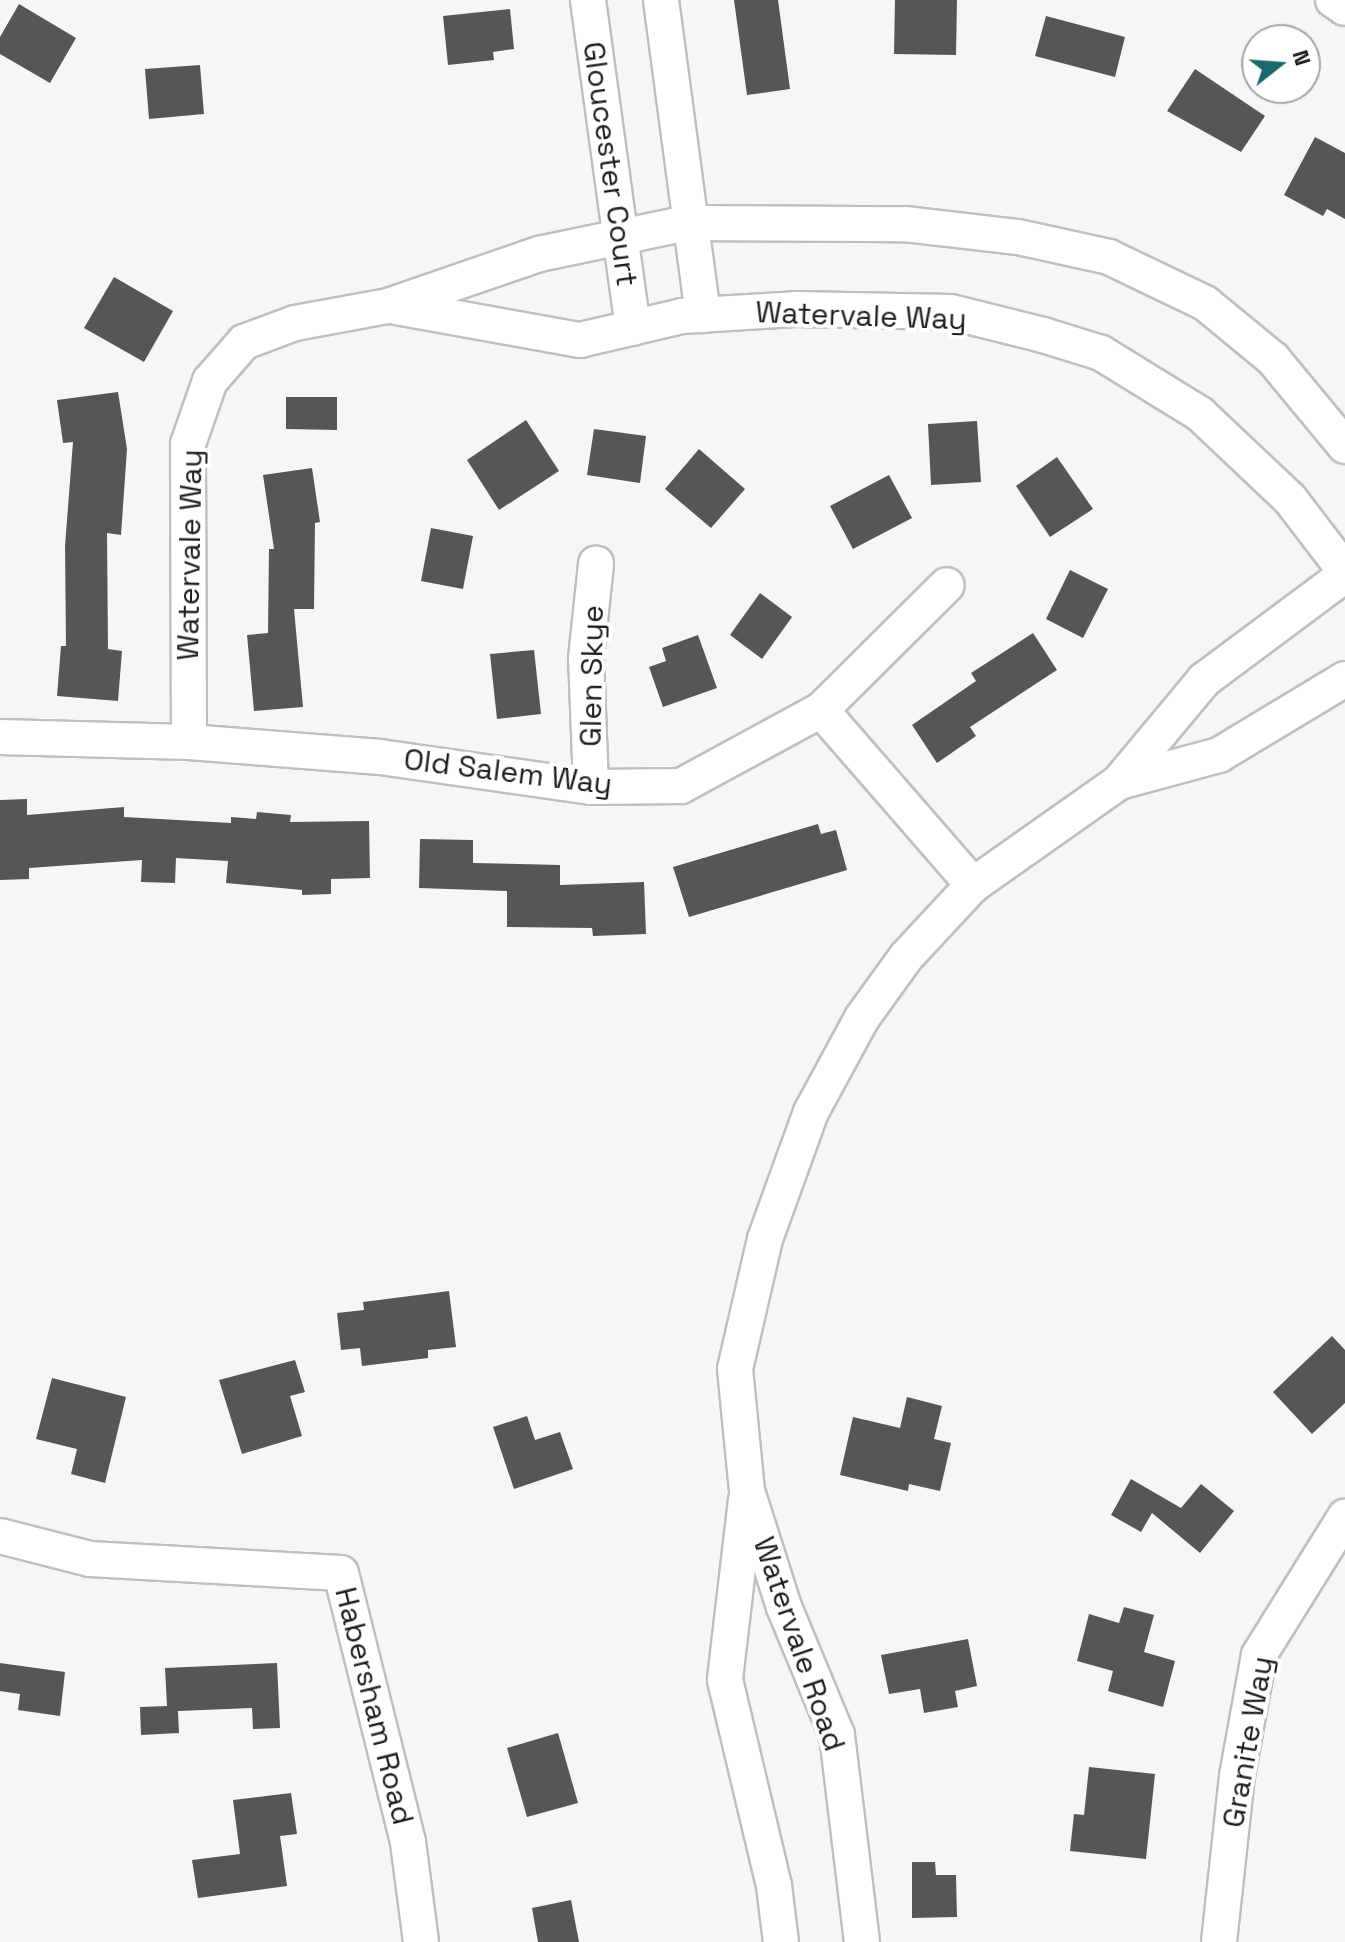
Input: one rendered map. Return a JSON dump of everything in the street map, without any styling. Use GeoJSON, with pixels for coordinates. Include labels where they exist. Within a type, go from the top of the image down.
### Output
{"type":"FeatureCollection","features":[{"type":"Feature","properties":{"kind":"street","name":"Gloucester Court"},"geometry":{"type":"LineString","coordinates":[[588,0],[633,328]]}},
{"type":"Feature","properties":{"kind":"street"},"geometry":{"type":"LineString","coordinates":[[661,0],[687,223],[703,315]]}},
{"type":"Feature","properties":{"kind":"street"},"geometry":{"type":"LineString","coordinates":[[1333,0],[1345,8]]}},
{"type":"Feature","properties":{"kind":"street","name":"Watervale Way"},"geometry":{"type":"LineString","coordinates":[[189,742],[188,444],[210,381],[244,342],[295,323],[388,306],[539,254],[687,223],[905,224],[1018,237],[1109,257],[1205,303],[1273,359],[1345,446]]}},
{"type":"Feature","properties":{"kind":"street","name":"Watervale Way"},"geometry":{"type":"LineString","coordinates":[[388,306],[580,340],[703,315],[795,309],[951,312],[1101,353],[1200,414],[1247,453],[1345,573]]}},
{"type":"Feature","properties":{"kind":"street","name":"Glen Skye"},"geometry":{"type":"LineString","coordinates":[[591,787],[586,658],[596,564]]}},
{"type":"Feature","properties":{"kind":"street","name":"Watervale Road"},"geometry":{"type":"LineString","coordinates":[[862,1942],[837,1735],[784,1607],[747,1491],[735,1369],[765,1239],[811,1112],[871,1006],[906,957],[973,885],[1119,782],[1204,680],[1345,573]]}},
{"type":"Feature","properties":{"kind":"street","name":"Old Salem Way"},"geometry":{"type":"LineString","coordinates":[[0,737],[189,742],[380,757],[591,787],[681,786],[821,710],[947,585]]}},
{"type":"Feature","properties":{"kind":"street","name":"Watervale Road"},"geometry":{"type":"LineString","coordinates":[[1119,782],[1219,755],[1345,679]]}},
{"type":"Feature","properties":{"kind":"street"},"geometry":{"type":"LineString","coordinates":[[821,710],[973,885]]}},
{"type":"Feature","properties":{"kind":"street","name":"Watervale Road"},"geometry":{"type":"LineString","coordinates":[[747,1491],[725,1680],[765,1844],[781,1942]]}},
{"type":"Feature","properties":{"kind":"street","name":"Granite Way"},"geometry":{"type":"LineString","coordinates":[[1219,1942],[1237,1776],[1259,1655],[1345,1517]]}},
{"type":"Feature","properties":{"kind":"street","name":"Habersham Road"},"geometry":{"type":"LineString","coordinates":[[0,1536],[90,1559],[341,1573],[408,1842],[421,1942]]}},
{"type":"Feature","properties":{"kind":"building"},"geometry":{"type":"Polygon","coordinates":[[[734,0],[778,0],[790,89],[747,95],[734,0]]]}},
{"type":"Feature","properties":{"kind":"building"},"geometry":{"type":"Polygon","coordinates":[[[895,0],[957,0],[956,55],[894,54],[895,0]]]}},
{"type":"Feature","properties":{"kind":"building"},"geometry":{"type":"Polygon","coordinates":[[[19,4],[76,38],[50,83],[0,54],[0,37],[19,4]]]}},
{"type":"Feature","properties":{"kind":"building"},"geometry":{"type":"Polygon","coordinates":[[[510,9],[514,49],[493,52],[494,60],[448,65],[443,16],[510,9]]]}},
{"type":"Feature","properties":{"kind":"building"},"geometry":{"type":"Polygon","coordinates":[[[1046,16],[1125,37],[1115,77],[1035,56],[1046,16]]]}},
{"type":"Feature","properties":{"kind":"building"},"geometry":{"type":"Polygon","coordinates":[[[200,65],[204,114],[149,119],[145,69],[200,65]]]}},
{"type":"Feature","properties":{"kind":"building"},"geometry":{"type":"Polygon","coordinates":[[[1195,69],[1241,100],[1241,104],[1247,104],[1265,116],[1241,152],[1167,111],[1195,69]]]}},
{"type":"Feature","properties":{"kind":"building"},"geometry":{"type":"Polygon","coordinates":[[[1315,137],[1345,153],[1345,219],[1327,209],[1323,216],[1284,195],[1315,137]]]}},
{"type":"Feature","properties":{"kind":"building"},"geometry":{"type":"Polygon","coordinates":[[[114,277],[173,311],[144,362],[84,328],[114,277]]]}},
{"type":"Feature","properties":{"kind":"building"},"geometry":{"type":"Polygon","coordinates":[[[118,392],[127,449],[121,535],[107,533],[108,649],[122,651],[118,701],[57,696],[61,646],[66,646],[65,546],[73,442],[63,443],[57,400],[118,392]]]}},
{"type":"Feature","properties":{"kind":"building"},"geometry":{"type":"Polygon","coordinates":[[[286,397],[337,397],[337,430],[286,429],[286,397]]]}},
{"type":"Feature","properties":{"kind":"building"},"geometry":{"type":"Polygon","coordinates":[[[526,420],[559,471],[499,510],[467,460],[526,420]]]}},
{"type":"Feature","properties":{"kind":"building"},"geometry":{"type":"Polygon","coordinates":[[[977,421],[981,482],[931,485],[928,424],[977,421]]]}},
{"type":"Feature","properties":{"kind":"building"},"geometry":{"type":"Polygon","coordinates":[[[594,429],[646,436],[640,483],[587,475],[594,429]]]}},
{"type":"Feature","properties":{"kind":"building"},"geometry":{"type":"Polygon","coordinates":[[[699,449],[745,489],[711,528],[665,489],[699,449]]]}},
{"type":"Feature","properties":{"kind":"building"},"geometry":{"type":"Polygon","coordinates":[[[1057,457],[1093,509],[1050,537],[1016,486],[1057,457]]]}},
{"type":"Feature","properties":{"kind":"building"},"geometry":{"type":"Polygon","coordinates":[[[312,468],[320,522],[315,523],[314,609],[294,609],[303,707],[254,711],[247,635],[268,633],[269,549],[274,549],[263,475],[312,468]]]}},
{"type":"Feature","properties":{"kind":"building"},"geometry":{"type":"Polygon","coordinates":[[[889,475],[912,518],[853,549],[830,506],[889,475]]]}},
{"type":"Feature","properties":{"kind":"building"},"geometry":{"type":"Polygon","coordinates":[[[431,528],[473,536],[463,589],[421,581],[431,528]]]}},
{"type":"Feature","properties":{"kind":"building"},"geometry":{"type":"Polygon","coordinates":[[[1070,570],[1108,589],[1083,638],[1046,619],[1070,570]]]}},
{"type":"Feature","properties":{"kind":"building"},"geometry":{"type":"Polygon","coordinates":[[[760,593],[792,617],[762,659],[730,635],[760,593]]]}},
{"type":"Feature","properties":{"kind":"building"},"geometry":{"type":"Polygon","coordinates":[[[1033,633],[1057,670],[970,727],[976,736],[937,763],[912,725],[976,681],[971,673],[1033,633]]]}},
{"type":"Feature","properties":{"kind":"building"},"geometry":{"type":"Polygon","coordinates":[[[698,635],[717,688],[663,707],[649,667],[666,661],[662,648],[698,635]]]}},
{"type":"Feature","properties":{"kind":"building"},"geometry":{"type":"Polygon","coordinates":[[[534,650],[541,714],[497,719],[490,654],[534,650]]]}},
{"type":"Feature","properties":{"kind":"building"},"geometry":{"type":"Polygon","coordinates":[[[27,799],[27,815],[124,807],[124,817],[231,823],[231,817],[256,819],[257,812],[291,815],[290,822],[369,821],[370,878],[331,879],[331,894],[302,895],[302,890],[226,883],[228,861],[176,858],[175,883],[141,882],[142,860],[29,868],[29,879],[0,880],[0,800],[27,799]]]}},
{"type":"Feature","properties":{"kind":"building"},"geometry":{"type":"Polygon","coordinates":[[[818,824],[821,834],[836,830],[847,870],[689,917],[673,867],[818,824]]]}},
{"type":"Feature","properties":{"kind":"building"},"geometry":{"type":"Polygon","coordinates":[[[420,839],[473,840],[473,863],[560,865],[560,885],[644,882],[646,934],[593,936],[592,928],[507,927],[507,891],[419,888],[420,839]]]}},
{"type":"Feature","properties":{"kind":"building"},"geometry":{"type":"Polygon","coordinates":[[[449,1291],[456,1347],[428,1350],[428,1358],[362,1366],[360,1348],[341,1350],[337,1313],[364,1310],[363,1302],[449,1291]]]}},
{"type":"Feature","properties":{"kind":"building"},"geometry":{"type":"Polygon","coordinates":[[[1332,1336],[1345,1350],[1345,1403],[1312,1434],[1273,1392],[1332,1336]]]}},
{"type":"Feature","properties":{"kind":"building"},"geometry":{"type":"Polygon","coordinates":[[[295,1360],[305,1392],[290,1396],[302,1436],[242,1454],[219,1380],[295,1360]]]}},
{"type":"Feature","properties":{"kind":"building"},"geometry":{"type":"Polygon","coordinates":[[[52,1378],[126,1397],[105,1483],[71,1474],[77,1449],[36,1439],[52,1378]]]}},
{"type":"Feature","properties":{"kind":"building"},"geometry":{"type":"Polygon","coordinates":[[[907,1397],[942,1406],[934,1439],[951,1443],[940,1491],[909,1484],[908,1491],[840,1475],[853,1417],[900,1428],[907,1397]]]}},
{"type":"Feature","properties":{"kind":"building"},"geometry":{"type":"Polygon","coordinates":[[[527,1416],[535,1440],[560,1432],[573,1469],[514,1489],[493,1427],[527,1416]]]}},
{"type":"Feature","properties":{"kind":"building"},"geometry":{"type":"Polygon","coordinates":[[[1131,1479],[1181,1508],[1201,1484],[1234,1511],[1200,1553],[1152,1513],[1141,1532],[1111,1515],[1131,1479]]]}},
{"type":"Feature","properties":{"kind":"building"},"geometry":{"type":"Polygon","coordinates":[[[1124,1607],[1154,1615],[1144,1652],[1175,1661],[1163,1707],[1108,1691],[1113,1671],[1077,1661],[1089,1614],[1119,1623],[1124,1607]]]}},
{"type":"Feature","properties":{"kind":"building"},"geometry":{"type":"Polygon","coordinates":[[[968,1639],[977,1686],[955,1691],[958,1707],[924,1713],[920,1689],[889,1694],[881,1655],[968,1639]]]}},
{"type":"Feature","properties":{"kind":"building"},"geometry":{"type":"Polygon","coordinates":[[[0,1663],[65,1672],[60,1716],[18,1710],[20,1694],[0,1691],[0,1663]]]}},
{"type":"Feature","properties":{"kind":"building"},"geometry":{"type":"Polygon","coordinates":[[[277,1663],[280,1728],[253,1729],[252,1708],[178,1711],[179,1733],[141,1735],[140,1707],[167,1706],[165,1668],[277,1663]]]}},
{"type":"Feature","properties":{"kind":"building"},"geometry":{"type":"Polygon","coordinates":[[[558,1733],[578,1803],[527,1817],[507,1748],[558,1733]]]}},
{"type":"Feature","properties":{"kind":"building"},"geometry":{"type":"Polygon","coordinates":[[[1089,1767],[1155,1774],[1146,1859],[1070,1851],[1074,1814],[1084,1815],[1089,1767]]]}},
{"type":"Feature","properties":{"kind":"building"},"geometry":{"type":"Polygon","coordinates":[[[291,1793],[297,1834],[280,1836],[287,1886],[198,1898],[192,1860],[240,1854],[233,1800],[291,1793]]]}},
{"type":"Feature","properties":{"kind":"building"},"geometry":{"type":"Polygon","coordinates":[[[912,1862],[935,1862],[936,1875],[956,1875],[957,1917],[912,1918],[912,1862]]]}},
{"type":"Feature","properties":{"kind":"building"},"geometry":{"type":"Polygon","coordinates":[[[571,1900],[579,1942],[538,1942],[532,1908],[571,1900]]]}}]}
